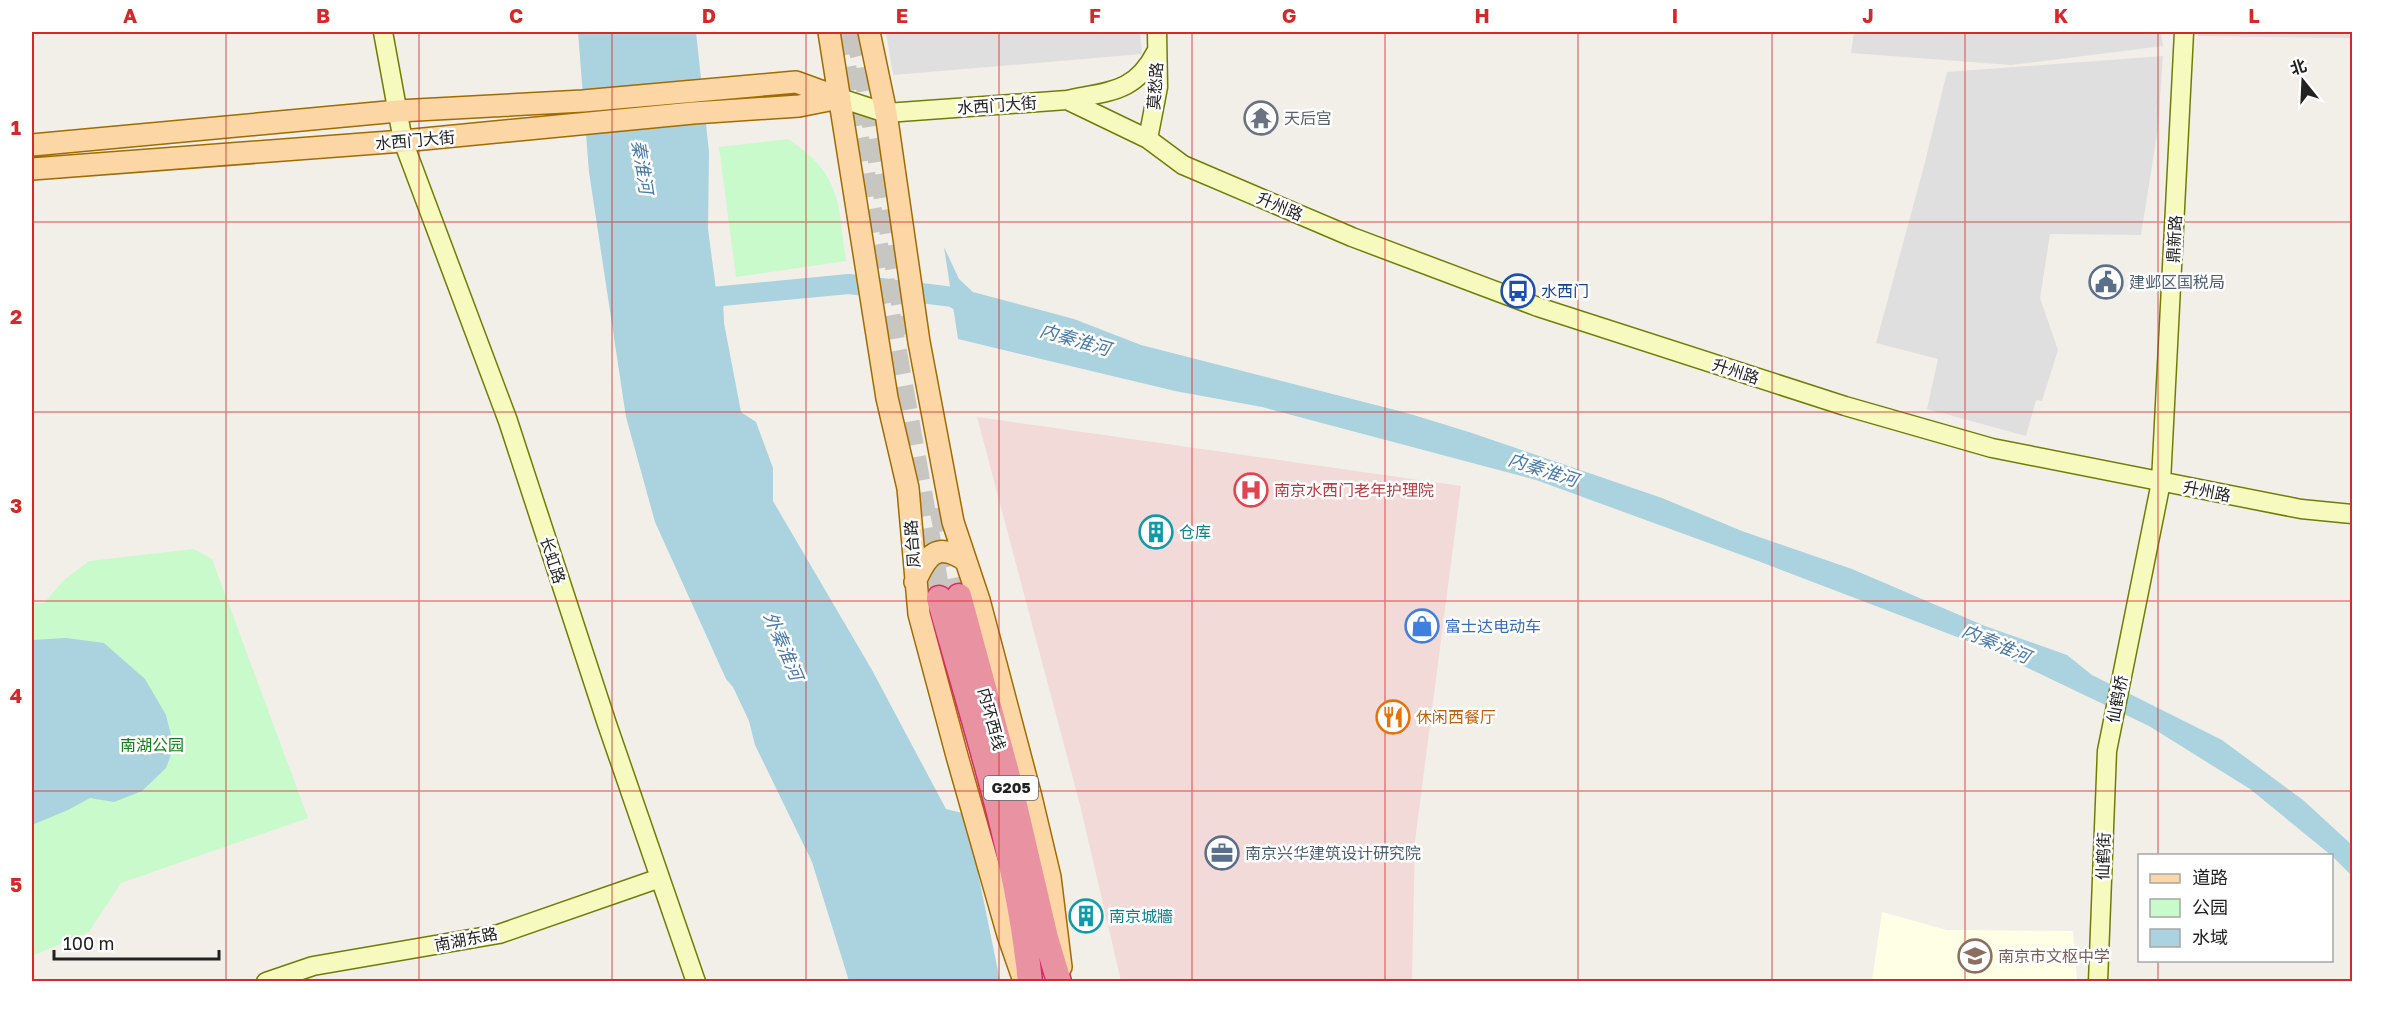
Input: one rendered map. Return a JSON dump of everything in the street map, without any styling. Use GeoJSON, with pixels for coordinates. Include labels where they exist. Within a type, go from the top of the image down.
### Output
{"type":"FeatureCollection","features":[{"type":"Feature","properties":{"kind":"highway","name":"内环西线"},"geometry":{"type":"LineString","coordinates":[[1030,981],[1024,931],[949,597],[1010,784],[1046,938],[1060,981]]}},
{"type":"Feature","properties":{"kind":"main road","name":"长虹路"},"geometry":{"type":"LineString","coordinates":[[383,32],[403,141],[508,421],[603,713],[696,981]]}},
{"type":"Feature","properties":{"kind":"main road","name":"凤台路"},"geometry":{"type":"LineString","coordinates":[[829,32],[864,245],[878,348],[887,399],[908,488],[919,614],[1008,935],[1024,981]]}},
{"type":"Feature","properties":{"kind":"main road"},"geometry":{"type":"LineString","coordinates":[[868,32],[886,114],[919,342],[953,522],[979,600],[1028,784],[1047,866],[1058,936],[1060,981]]}},
{"type":"Feature","properties":{"kind":"main road","name":"莫愁路"},"geometry":{"type":"LineString","coordinates":[[1149,140],[1158,87],[1157,32]]}},
{"type":"Feature","properties":{"kind":"main road","name":"鼎新路"},"geometry":{"type":"LineString","coordinates":[[2161,482],[2184,32]]}},
{"type":"Feature","properties":{"kind":"main road","name":"水西门大街"},"geometry":{"type":"LineString","coordinates":[[32,145],[398,111],[583,100],[796,82],[886,114],[1067,100],[1112,91],[1134,82],[1147,69],[1157,51]]}},
{"type":"Feature","properties":{"kind":"main road","name":"水西门大街"},"geometry":{"type":"LineString","coordinates":[[32,169],[403,141],[693,113],[799,106],[840,98]]}},
{"type":"Feature","properties":{"kind":"main road"},"geometry":{"type":"LineString","coordinates":[[1067,100],[1149,140]]}},
{"type":"Feature","properties":{"kind":"main road","name":"升州路"},"geometry":{"type":"LineString","coordinates":[[1149,140],[1183,165],[1353,237],[1538,307],[1845,406],[1992,448],[2301,509],[2352,514]]}},
{"type":"Feature","properties":{"kind":"main road","name":"仙鹤桥"},"geometry":{"type":"LineString","coordinates":[[2111,730],[2161,482]]}},
{"type":"Feature","properties":{"kind":"main road"},"geometry":{"type":"LineString","coordinates":[[915,582],[924,560],[936,553],[956,554],[966,561]]}},
{"type":"Feature","properties":{"kind":"main road","name":"仙鹤街"},"geometry":{"type":"LineString","coordinates":[[2098,981],[2107,751],[2111,730]]}},
{"type":"Feature","properties":{"kind":"main road","name":"南湖东路"},"geometry":{"type":"LineString","coordinates":[[266,981],[313,966],[499,934],[660,878]]}},
{"type":"Feature","properties":{"kind":"shaded area"},"geometry":{"type":"Polygon","coordinates":[[[886,32],[1140,32],[1142,54],[893,75],[886,32]]]}},
{"type":"Feature","properties":{"kind":"shaded area"},"geometry":{"type":"Polygon","coordinates":[[[1854,32],[2161,32],[2163,46],[2011,65],[1851,53],[1854,32]]]}},
{"type":"Feature","properties":{"kind":"shaded area"},"geometry":{"type":"Polygon","coordinates":[[[2198,32],[2352,32],[2352,38],[2198,36],[2198,32]]]}},
{"type":"Feature","properties":{"kind":"shaded area"},"geometry":{"type":"Polygon","coordinates":[[[2163,56],[2158,128],[2141,235],[2050,234],[2040,298],[2058,350],[2042,401],[2036,400],[2026,436],[1927,409],[1938,359],[1876,343],[1947,72],[2163,56]]]}},
{"type":"Feature","properties":{"kind":"shaded area"},"geometry":{"type":"Polygon","coordinates":[[[977,417],[1461,486],[1415,841],[1412,981],[1121,981],[1080,805],[977,417]]]}},
{"type":"Feature","properties":{"kind":"shaded area","name":"南京市文枢中学"},"geometry":{"type":"Polygon","coordinates":[[[1882,912],[1947,930],[2073,931],[2077,981],[1872,981],[1882,912]]]}},
{"type":"Feature","properties":{"kind":"green space"},"geometry":{"type":"Polygon","coordinates":[[[788,139],[806,152],[828,178],[838,206],[846,261],[736,277],[719,147],[788,139]]]}},
{"type":"Feature","properties":{"kind":"green space","name":"南湖公园"},"geometry":{"type":"Polygon","coordinates":[[[194,549],[212,559],[308,818],[121,883],[89,932],[32,956],[32,604],[44,603],[64,580],[89,561],[194,549]]]}},
{"type":"Feature","properties":{"kind":"water"},"geometry":{"type":"Polygon","coordinates":[[[578,32],[696,32],[709,152],[708,229],[717,297],[723,295],[724,323],[741,412],[756,422],[773,468],[773,501],[872,670],[946,809],[966,814],[1000,981],[849,981],[812,862],[755,745],[749,721],[733,687],[726,679],[655,522],[626,417],[589,172],[578,32]]]}},
{"type":"Feature","properties":{"kind":"water"},"geometry":{"type":"Polygon","coordinates":[[[944,247],[959,279],[973,292],[1074,319],[1141,345],[1407,413],[1472,433],[1662,498],[1742,531],[1852,569],[1985,626],[2067,655],[2092,675],[2222,740],[2303,800],[2352,845],[2352,876],[2333,857],[2333,854],[2330,854],[2250,789],[2149,726],[1986,648],[1536,480],[1262,407],[1175,391],[958,339],[944,247]]]}},
{"type":"Feature","properties":{"kind":"water"},"geometry":{"type":"Polygon","coordinates":[[[66,638],[104,643],[145,679],[166,715],[174,747],[166,768],[142,791],[114,802],[90,798],[32,825],[32,640],[66,638]]]}},
{"type":"Feature","properties":{"kind":"waterway","name":"内秦淮河"},"geometry":{"type":"LineString","coordinates":[[691,299],[849,284],[953,297],[975,311]]}},
{"type":"Feature","properties":{"kind":"tunnel"},"geometry":{"type":"LineString","coordinates":[[838,32],[939,598]]}},
{"type":"Feature","properties":{"kind":"tunnel"},"geometry":{"type":"LineString","coordinates":[[856,32],[864,63],[908,334]]}},
{"type":"Feature","properties":{"kind":"tunnel"},"geometry":{"type":"LineString","coordinates":[[941,507],[959,596]]}},
{"type":"Feature","properties":{"kind":"place","name":"天后宫"},"geometry":{"type":"Point","coordinates":[1261,118]}},
{"type":"Feature","properties":{"kind":"place","name":"建邺区国税局"},"geometry":{"type":"Point","coordinates":[2106,282]}},
{"type":"Feature","properties":{"kind":"place","name":"水西门"},"geometry":{"type":"Point","coordinates":[1518,291]}},
{"type":"Feature","properties":{"kind":"place","name":"南京水西门老年护理院"},"geometry":{"type":"Point","coordinates":[1251,490]}},
{"type":"Feature","properties":{"kind":"place","name":"仓库"},"geometry":{"type":"Point","coordinates":[1156,532]}},
{"type":"Feature","properties":{"kind":"place","name":"富士达电动车"},"geometry":{"type":"Point","coordinates":[1422,626]}},
{"type":"Feature","properties":{"kind":"place","name":"休闲西餐厅"},"geometry":{"type":"Point","coordinates":[1393,717]}},
{"type":"Feature","properties":{"kind":"place","name":"南京兴华建筑设计研究院"},"geometry":{"type":"Point","coordinates":[1222,853]}},
{"type":"Feature","properties":{"kind":"place","name":"南京城牆"},"geometry":{"type":"Point","coordinates":[1086,916]}},
{"type":"Feature","properties":{"kind":"place","name":"南京市文枢中学"},"geometry":{"type":"Point","coordinates":[1975,956]}},
{"type":"Feature","properties":{"kind":"water label","name":"秦淮河"},"geometry":{"type":"Point","coordinates":[642,167]}},
{"type":"Feature","properties":{"kind":"water label","name":"外秦淮河"},"geometry":{"type":"Point","coordinates":[783,646]}}]}
